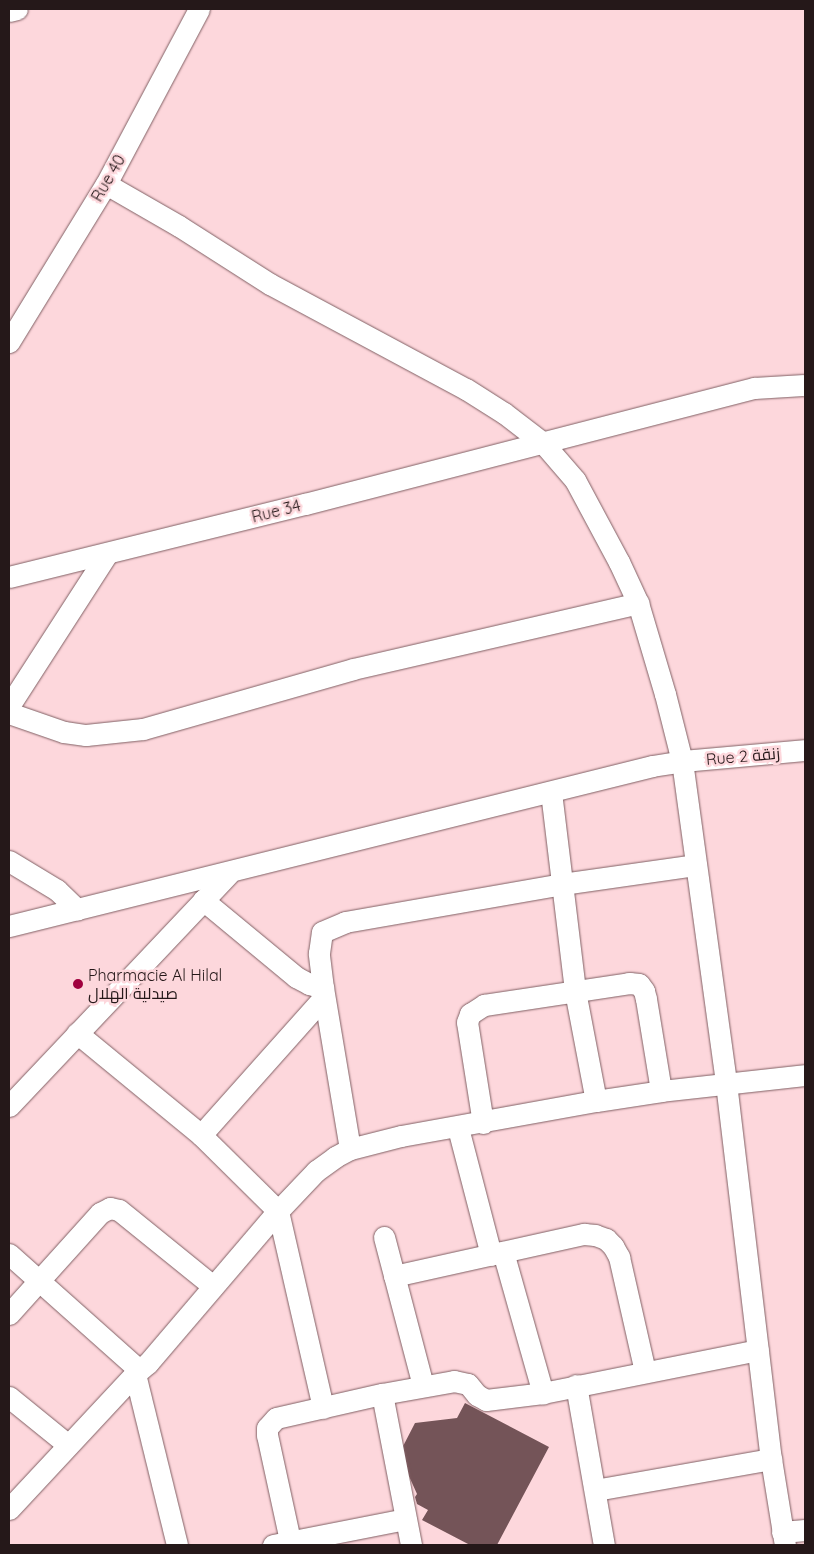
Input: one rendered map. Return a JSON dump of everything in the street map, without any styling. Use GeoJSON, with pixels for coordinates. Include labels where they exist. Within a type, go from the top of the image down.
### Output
{"type":"FeatureCollection","features":[{"type":"Feature","properties":{"kind":"street"},"geometry":{"type":"LineString","coordinates":[[9,11],[17,9]]}},
{"type":"Feature","properties":{"kind":"street","name":"Rue 40"},"geometry":{"type":"LineString","coordinates":[[9,342],[106,184],[199,9]]}},
{"type":"Feature","properties":{"kind":"street"},"geometry":{"type":"LineString","coordinates":[[106,184],[179,226],[270,284],[466,390],[504,413],[544,443],[575,480],[603,530],[638,603],[665,694],[682,761],[726,1083],[758,1350],[784,1539],[805,1530]]}},
{"type":"Feature","properties":{"kind":"street","name":"Rue 34"},"geometry":{"type":"LineString","coordinates":[[9,577],[107,554],[754,388],[805,385]]}},
{"type":"Feature","properties":{"kind":"street"},"geometry":{"type":"LineString","coordinates":[[9,706],[107,554]]}},
{"type":"Feature","properties":{"kind":"street"},"geometry":{"type":"LineString","coordinates":[[9,713],[64,732],[86,735],[144,729],[353,669],[638,603]]}},
{"type":"Feature","properties":{"kind":"street","name":"Rue 2 زنقة"},"geometry":{"type":"LineString","coordinates":[[9,926],[682,761],[805,750]]}},
{"type":"Feature","properties":{"kind":"street"},"geometry":{"type":"LineString","coordinates":[[550,792],[575,991],[596,1101]]}},
{"type":"Feature","properties":{"kind":"street"},"geometry":{"type":"LineString","coordinates":[[9,861],[57,890],[77,909]]}},
{"type":"Feature","properties":{"kind":"street"},"geometry":{"type":"LineString","coordinates":[[350,1149],[323,992],[319,943],[322,932],[345,922],[562,884],[695,865]]}},
{"type":"Feature","properties":{"kind":"street"},"geometry":{"type":"LineString","coordinates":[[9,1106],[16,1086],[77,1033],[230,873]]}},
{"type":"Feature","properties":{"kind":"street"},"geometry":{"type":"LineString","coordinates":[[203,900],[296,977],[323,992]]}},
{"type":"Feature","properties":{"kind":"street"},"geometry":{"type":"LineString","coordinates":[[483,1123],[468,1034],[470,1014],[484,1005],[634,983],[642,987],[646,999],[661,1091]]}},
{"type":"Feature","properties":{"kind":"street"},"geometry":{"type":"LineString","coordinates":[[201,1135],[323,992]]}},
{"type":"Feature","properties":{"kind":"street"},"geometry":{"type":"LineString","coordinates":[[77,1033],[201,1135],[278,1211],[323,1408]]}},
{"type":"Feature","properties":{"kind":"street"},"geometry":{"type":"LineString","coordinates":[[9,1509],[137,1372],[148,1363],[278,1211],[316,1171],[350,1149],[401,1136],[458,1128],[596,1101],[661,1091],[805,1075]]}},
{"type":"Feature","properties":{"kind":"street"},"geometry":{"type":"LineString","coordinates":[[458,1128],[543,1393]]}},
{"type":"Feature","properties":{"kind":"street"},"geometry":{"type":"LineString","coordinates":[[9,1314],[104,1209],[114,1208],[119,1210],[213,1286]]}},
{"type":"Feature","properties":{"kind":"street"},"geometry":{"type":"LineString","coordinates":[[394,1276],[584,1234],[595,1234],[606,1239],[614,1246],[619,1258],[645,1371]]}},
{"type":"Feature","properties":{"kind":"street"},"geometry":{"type":"LineString","coordinates":[[384,1237],[423,1386]]}},
{"type":"Feature","properties":{"kind":"street"},"geometry":{"type":"LineString","coordinates":[[9,1254],[137,1372],[177,1545]]}},
{"type":"Feature","properties":{"kind":"street"},"geometry":{"type":"LineString","coordinates":[[405,1519],[285,1544],[267,1428],[276,1418],[423,1386],[462,1381],[472,1387],[481,1399],[486,1400],[543,1393],[645,1371],[758,1350]]}},
{"type":"Feature","properties":{"kind":"street"},"geometry":{"type":"LineString","coordinates":[[576,1385],[604,1545]]}},
{"type":"Feature","properties":{"kind":"street"},"geometry":{"type":"LineString","coordinates":[[382,1394],[405,1519],[412,1545]]}},
{"type":"Feature","properties":{"kind":"street"},"geometry":{"type":"LineString","coordinates":[[9,1397],[68,1445]]}},
{"type":"Feature","properties":{"kind":"street"},"geometry":{"type":"LineString","coordinates":[[595,1490],[772,1459]]}},
{"type":"Feature","properties":{"kind":"building"},"geometry":{"type":"Polygon","coordinates":[[[465,1403],[549,1447],[497,1545],[470,1545],[422,1520],[428,1510],[417,1504],[415,1497],[417,1494],[399,1454],[415,1423],[457,1418],[465,1403]]]}},
{"type":"Feature","properties":{"kind":"place","name":"Pharmacie Al Hilal صيدلية الهلال"},"geometry":{"type":"Point","coordinates":[78,984]}}]}
